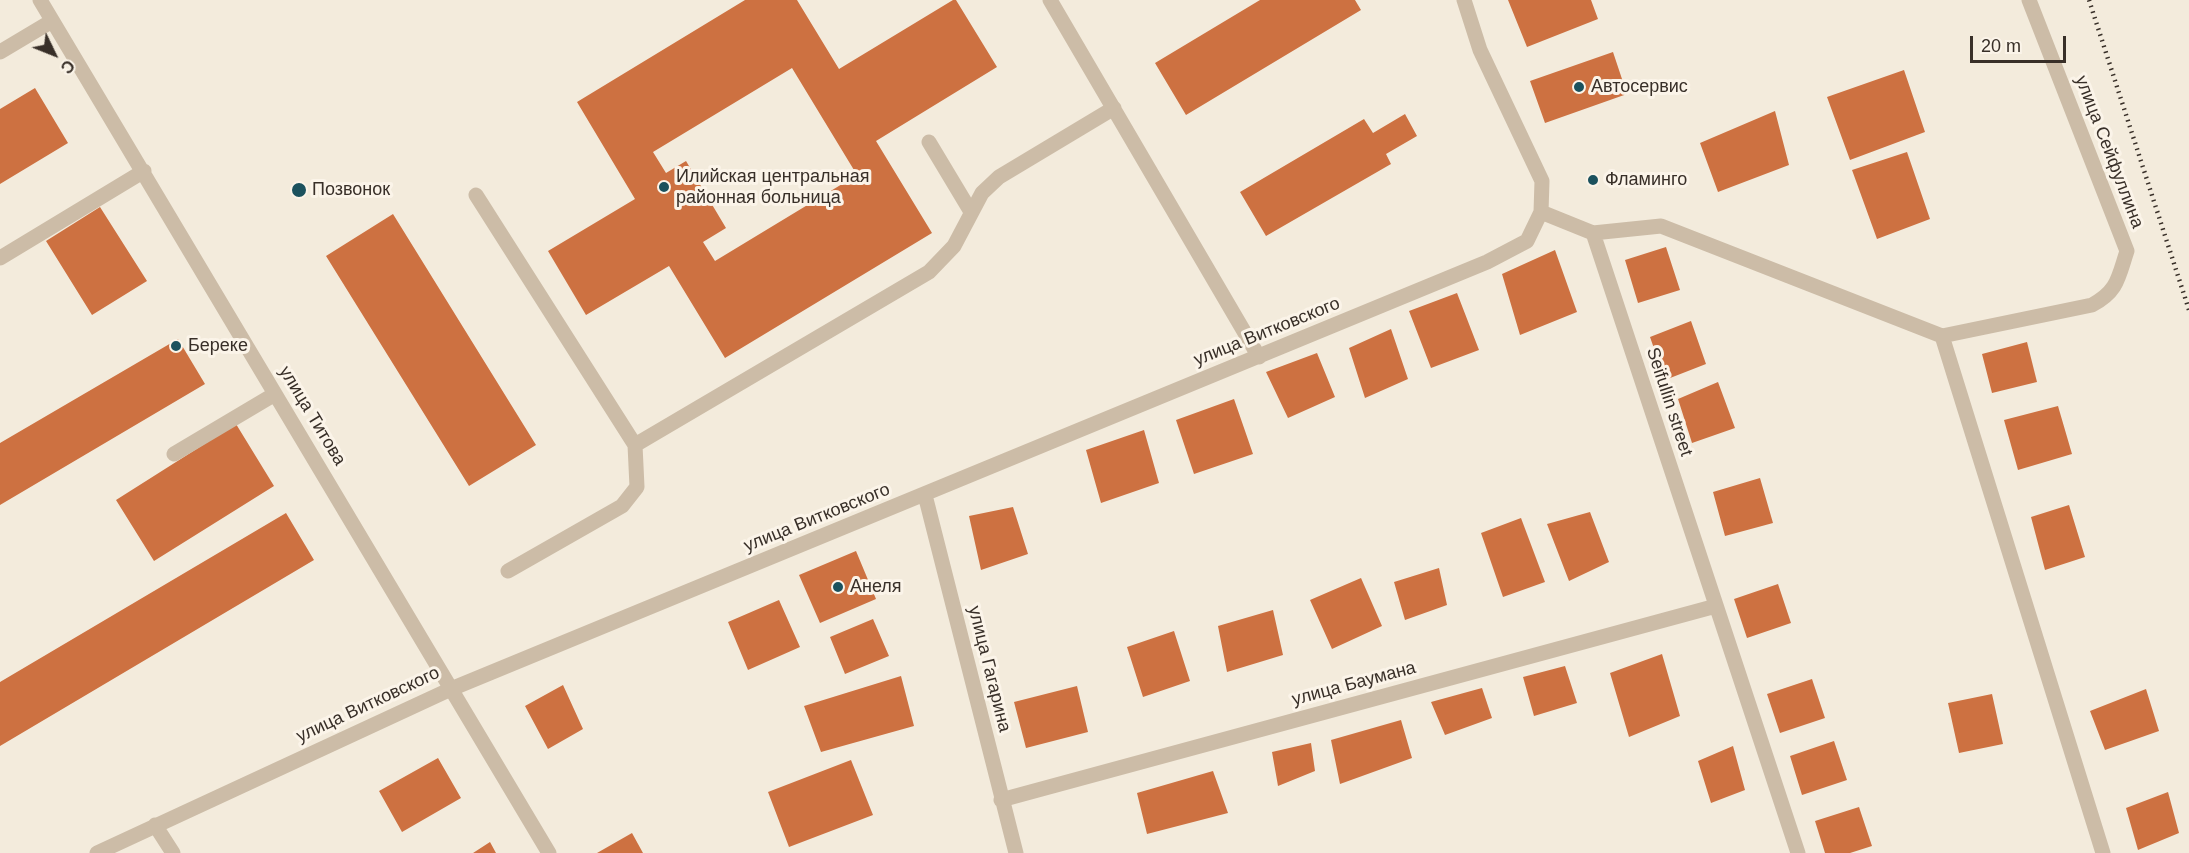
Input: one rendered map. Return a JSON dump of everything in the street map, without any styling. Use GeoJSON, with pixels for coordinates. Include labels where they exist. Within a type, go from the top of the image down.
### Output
{"type":"FeatureCollection","features":[{"type":"Feature","properties":{"kind":"street","name":"улица Титова"},"geometry":{"type":"LineString","coordinates":[[40,0],[549,853]]}},
{"type":"Feature","properties":{"kind":"street"},"geometry":{"type":"LineString","coordinates":[[1050,0],[1259,357]]}},
{"type":"Feature","properties":{"kind":"street"},"geometry":{"type":"LineString","coordinates":[[1464,0],[1480,50],[1542,181],[1541,212],[1593,233],[1661,226],[1942,336],[2103,853]]}},
{"type":"Feature","properties":{"kind":"street","name":"улица Сейфуллина"},"geometry":{"type":"LineString","coordinates":[[1942,336],[2092,305],[2107,297],[2116,285],[2127,252],[2029,0]]}},
{"type":"Feature","properties":{"kind":"street"},"geometry":{"type":"LineString","coordinates":[[0,52],[52,21]]}},
{"type":"Feature","properties":{"kind":"street"},"geometry":{"type":"LineString","coordinates":[[635,445],[929,272],[954,246],[982,193],[999,177],[1114,108]]}},
{"type":"Feature","properties":{"kind":"street"},"geometry":{"type":"LineString","coordinates":[[929,142],[971,212]]}},
{"type":"Feature","properties":{"kind":"street"},"geometry":{"type":"LineString","coordinates":[[0,258],[144,171]]}},
{"type":"Feature","properties":{"kind":"street"},"geometry":{"type":"LineString","coordinates":[[476,195],[635,445],[638,487],[622,506],[508,571]]}},
{"type":"Feature","properties":{"kind":"street","name":"улица Витковского"},"geometry":{"type":"LineString","coordinates":[[97,853],[450,689],[1488,262],[1527,241],[1541,212]]}},
{"type":"Feature","properties":{"kind":"street","name":"Seifullin street"},"geometry":{"type":"LineString","coordinates":[[1593,233],[1798,853]]}},
{"type":"Feature","properties":{"kind":"street"},"geometry":{"type":"LineString","coordinates":[[174,454],[275,393]]}},
{"type":"Feature","properties":{"kind":"street","name":"улица Гагарина"},"geometry":{"type":"LineString","coordinates":[[925,495],[1016,853]]}},
{"type":"Feature","properties":{"kind":"street","name":"улица Баумана"},"geometry":{"type":"LineString","coordinates":[[1001,800],[1716,606]]}},
{"type":"Feature","properties":{"kind":"street"},"geometry":{"type":"LineString","coordinates":[[155,825],[172,853]]}},
{"type":"Feature","properties":{"kind":"building","name":"Илийская центральная районная больница"},"geometry":{"type":"Polygon","coordinates":[[[745,0],[797,0],[839,69],[956,0],[997,67],[876,141],[932,233],[725,358],[669,266],[586,315],[548,251],[635,199],[577,102],[745,0]],[[792,68],[653,152],[666,173],[686,161],[726,228],[703,242],[715,261],[857,175],[792,68]]]}},
{"type":"Feature","properties":{"kind":"building"},"geometry":{"type":"Polygon","coordinates":[[[1260,0],[1355,0],[1361,10],[1186,115],[1155,63],[1260,0]]]}},
{"type":"Feature","properties":{"kind":"building"},"geometry":{"type":"Polygon","coordinates":[[[1508,0],[1591,0],[1598,19],[1527,47],[1508,0]]]}},
{"type":"Feature","properties":{"kind":"building","name":"Автосервис"},"geometry":{"type":"Polygon","coordinates":[[[1613,52],[1627,94],[1545,123],[1530,81],[1613,52]]]}},
{"type":"Feature","properties":{"kind":"building"},"geometry":{"type":"Polygon","coordinates":[[[1904,70],[1925,132],[1850,160],[1827,97],[1904,70]]]}},
{"type":"Feature","properties":{"kind":"building"},"geometry":{"type":"Polygon","coordinates":[[[35,88],[68,143],[0,184],[0,109],[35,88]]]}},
{"type":"Feature","properties":{"kind":"building"},"geometry":{"type":"Polygon","coordinates":[[[1775,111],[1789,165],[1718,192],[1700,143],[1775,111]]]}},
{"type":"Feature","properties":{"kind":"building"},"geometry":{"type":"Polygon","coordinates":[[[1405,114],[1417,136],[1386,154],[1391,164],[1266,236],[1240,192],[1364,119],[1373,133],[1405,114]]]}},
{"type":"Feature","properties":{"kind":"building"},"geometry":{"type":"Polygon","coordinates":[[[1907,152],[1930,219],[1877,239],[1852,170],[1907,152]]]}},
{"type":"Feature","properties":{"kind":"building"},"geometry":{"type":"Polygon","coordinates":[[[100,207],[147,281],[92,315],[46,241],[100,207]]]}},
{"type":"Feature","properties":{"kind":"building"},"geometry":{"type":"Polygon","coordinates":[[[393,214],[536,445],[469,486],[326,256],[393,214]]]}},
{"type":"Feature","properties":{"kind":"building"},"geometry":{"type":"Polygon","coordinates":[[[1666,247],[1680,290],[1638,303],[1625,260],[1666,247]]]}},
{"type":"Feature","properties":{"kind":"building"},"geometry":{"type":"Polygon","coordinates":[[[1555,250],[1577,312],[1520,335],[1502,274],[1555,250]]]}},
{"type":"Feature","properties":{"kind":"building"},"geometry":{"type":"Polygon","coordinates":[[[1457,293],[1479,350],[1431,368],[1409,311],[1457,293]]]}},
{"type":"Feature","properties":{"kind":"building"},"geometry":{"type":"Polygon","coordinates":[[[1691,321],[1706,364],[1665,380],[1650,337],[1691,321]]]}},
{"type":"Feature","properties":{"kind":"building"},"geometry":{"type":"Polygon","coordinates":[[[1391,329],[1408,379],[1365,398],[1349,348],[1391,329]]]}},
{"type":"Feature","properties":{"kind":"building"},"geometry":{"type":"Polygon","coordinates":[[[178,339],[205,384],[0,505],[0,443],[178,339]]]}},
{"type":"Feature","properties":{"kind":"building"},"geometry":{"type":"Polygon","coordinates":[[[2027,342],[2037,382],[1992,393],[1982,354],[2027,342]]]}},
{"type":"Feature","properties":{"kind":"building"},"geometry":{"type":"Polygon","coordinates":[[[1317,353],[1335,397],[1288,418],[1266,372],[1317,353]]]}},
{"type":"Feature","properties":{"kind":"building"},"geometry":{"type":"Polygon","coordinates":[[[1718,382],[1735,428],[1692,443],[1678,399],[1718,382]]]}},
{"type":"Feature","properties":{"kind":"building"},"geometry":{"type":"Polygon","coordinates":[[[1234,399],[1253,454],[1194,474],[1176,420],[1234,399]]]}},
{"type":"Feature","properties":{"kind":"building"},"geometry":{"type":"Polygon","coordinates":[[[2058,406],[2072,454],[2018,470],[2004,420],[2058,406]]]}},
{"type":"Feature","properties":{"kind":"building"},"geometry":{"type":"Polygon","coordinates":[[[236,424],[274,486],[154,561],[116,500],[236,424]]]}},
{"type":"Feature","properties":{"kind":"building"},"geometry":{"type":"Polygon","coordinates":[[[1144,430],[1159,483],[1101,503],[1086,450],[1144,430]]]}},
{"type":"Feature","properties":{"kind":"building"},"geometry":{"type":"Polygon","coordinates":[[[1760,478],[1773,523],[1725,536],[1713,492],[1760,478]]]}},
{"type":"Feature","properties":{"kind":"building"},"geometry":{"type":"Polygon","coordinates":[[[2069,505],[2085,557],[2045,570],[2031,517],[2069,505]]]}},
{"type":"Feature","properties":{"kind":"building"},"geometry":{"type":"Polygon","coordinates":[[[1013,507],[1028,554],[981,570],[969,516],[1013,507]]]}},
{"type":"Feature","properties":{"kind":"building"},"geometry":{"type":"Polygon","coordinates":[[[1590,512],[1609,562],[1569,581],[1547,524],[1590,512]]]}},
{"type":"Feature","properties":{"kind":"building"},"geometry":{"type":"Polygon","coordinates":[[[286,513],[314,560],[0,746],[0,682],[286,513]]]}},
{"type":"Feature","properties":{"kind":"building"},"geometry":{"type":"Polygon","coordinates":[[[1521,518],[1545,582],[1503,597],[1481,533],[1521,518]]]}},
{"type":"Feature","properties":{"kind":"building","name":"Анеля"},"geometry":{"type":"Polygon","coordinates":[[[856,551],[876,599],[820,623],[799,575],[856,551]]]}},
{"type":"Feature","properties":{"kind":"building"},"geometry":{"type":"Polygon","coordinates":[[[1439,568],[1447,605],[1405,620],[1394,582],[1439,568]]]}},
{"type":"Feature","properties":{"kind":"building"},"geometry":{"type":"Polygon","coordinates":[[[1361,578],[1382,626],[1332,649],[1310,600],[1361,578]]]}},
{"type":"Feature","properties":{"kind":"building"},"geometry":{"type":"Polygon","coordinates":[[[1778,584],[1791,623],[1747,638],[1734,599],[1778,584]]]}},
{"type":"Feature","properties":{"kind":"building"},"geometry":{"type":"Polygon","coordinates":[[[779,600],[800,647],[748,670],[728,622],[779,600]]]}},
{"type":"Feature","properties":{"kind":"building"},"geometry":{"type":"Polygon","coordinates":[[[1273,610],[1283,655],[1227,672],[1218,626],[1273,610]]]}},
{"type":"Feature","properties":{"kind":"building"},"geometry":{"type":"Polygon","coordinates":[[[873,619],[889,656],[845,674],[830,637],[873,619]]]}},
{"type":"Feature","properties":{"kind":"building"},"geometry":{"type":"Polygon","coordinates":[[[1174,631],[1190,681],[1143,697],[1127,647],[1174,631]]]}},
{"type":"Feature","properties":{"kind":"building"},"geometry":{"type":"Polygon","coordinates":[[[1662,654],[1680,716],[1629,737],[1610,673],[1662,654]]]}},
{"type":"Feature","properties":{"kind":"building"},"geometry":{"type":"Polygon","coordinates":[[[1565,666],[1577,703],[1534,716],[1523,677],[1565,666]]]}},
{"type":"Feature","properties":{"kind":"building"},"geometry":{"type":"Polygon","coordinates":[[[901,676],[914,726],[821,752],[804,706],[901,676]]]}},
{"type":"Feature","properties":{"kind":"building"},"geometry":{"type":"Polygon","coordinates":[[[1812,679],[1825,718],[1780,733],[1767,694],[1812,679]]]}},
{"type":"Feature","properties":{"kind":"building"},"geometry":{"type":"Polygon","coordinates":[[[563,685],[583,729],[548,749],[525,706],[563,685]]]}},
{"type":"Feature","properties":{"kind":"building"},"geometry":{"type":"Polygon","coordinates":[[[1077,686],[1088,732],[1026,748],[1014,702],[1077,686]]]}},
{"type":"Feature","properties":{"kind":"building"},"geometry":{"type":"Polygon","coordinates":[[[1482,688],[1492,718],[1445,735],[1431,702],[1482,688]]]}},
{"type":"Feature","properties":{"kind":"building"},"geometry":{"type":"Polygon","coordinates":[[[2146,689],[2159,731],[2105,750],[2090,711],[2146,689]]]}},
{"type":"Feature","properties":{"kind":"building"},"geometry":{"type":"Polygon","coordinates":[[[1992,694],[2003,744],[1959,753],[1948,703],[1992,694]]]}},
{"type":"Feature","properties":{"kind":"building"},"geometry":{"type":"Polygon","coordinates":[[[1401,720],[1412,758],[1340,784],[1331,740],[1401,720]]]}},
{"type":"Feature","properties":{"kind":"building"},"geometry":{"type":"Polygon","coordinates":[[[1834,741],[1847,780],[1802,795],[1790,756],[1834,741]]]}},
{"type":"Feature","properties":{"kind":"building"},"geometry":{"type":"Polygon","coordinates":[[[1311,743],[1315,771],[1278,786],[1272,752],[1311,743]]]}},
{"type":"Feature","properties":{"kind":"building"},"geometry":{"type":"Polygon","coordinates":[[[1733,746],[1745,790],[1711,803],[1698,761],[1733,746]]]}},
{"type":"Feature","properties":{"kind":"building"},"geometry":{"type":"Polygon","coordinates":[[[438,758],[461,798],[402,832],[379,791],[438,758]]]}},
{"type":"Feature","properties":{"kind":"building"},"geometry":{"type":"Polygon","coordinates":[[[851,760],[873,815],[789,847],[768,792],[851,760]]]}},
{"type":"Feature","properties":{"kind":"building"},"geometry":{"type":"Polygon","coordinates":[[[1213,771],[1228,813],[1147,834],[1137,793],[1213,771]]]}},
{"type":"Feature","properties":{"kind":"building"},"geometry":{"type":"Polygon","coordinates":[[[2168,792],[2179,833],[2138,850],[2126,808],[2168,792]]]}},
{"type":"Feature","properties":{"kind":"building"},"geometry":{"type":"Polygon","coordinates":[[[1859,807],[1872,846],[1850,853],[1825,853],[1815,821],[1859,807]]]}},
{"type":"Feature","properties":{"kind":"building"},"geometry":{"type":"Polygon","coordinates":[[[632,833],[643,853],[597,853],[632,833]]]}},
{"type":"Feature","properties":{"kind":"building"},"geometry":{"type":"Polygon","coordinates":[[[490,842],[496,853],[473,853],[490,842]]]}},
{"type":"Feature","properties":{"kind":"railway"},"geometry":{"type":"LineString","coordinates":[[2089,0],[2189,310]]}},
{"type":"Feature","properties":{"kind":"place","name":"Автосервис"},"geometry":{"type":"Point","coordinates":[1579,87]}},
{"type":"Feature","properties":{"kind":"place","name":"Фламинго"},"geometry":{"type":"Point","coordinates":[1593,180]}},
{"type":"Feature","properties":{"kind":"place","name":"Илийская центральная районная больница"},"geometry":{"type":"Point","coordinates":[664,187]}},
{"type":"Feature","properties":{"kind":"place","name":"Позвонок"},"geometry":{"type":"Point","coordinates":[299,190]}},
{"type":"Feature","properties":{"kind":"place","name":"Береке"},"geometry":{"type":"Point","coordinates":[176,346]}},
{"type":"Feature","properties":{"kind":"place","name":"Анеля"},"geometry":{"type":"Point","coordinates":[838,587]}}]}
